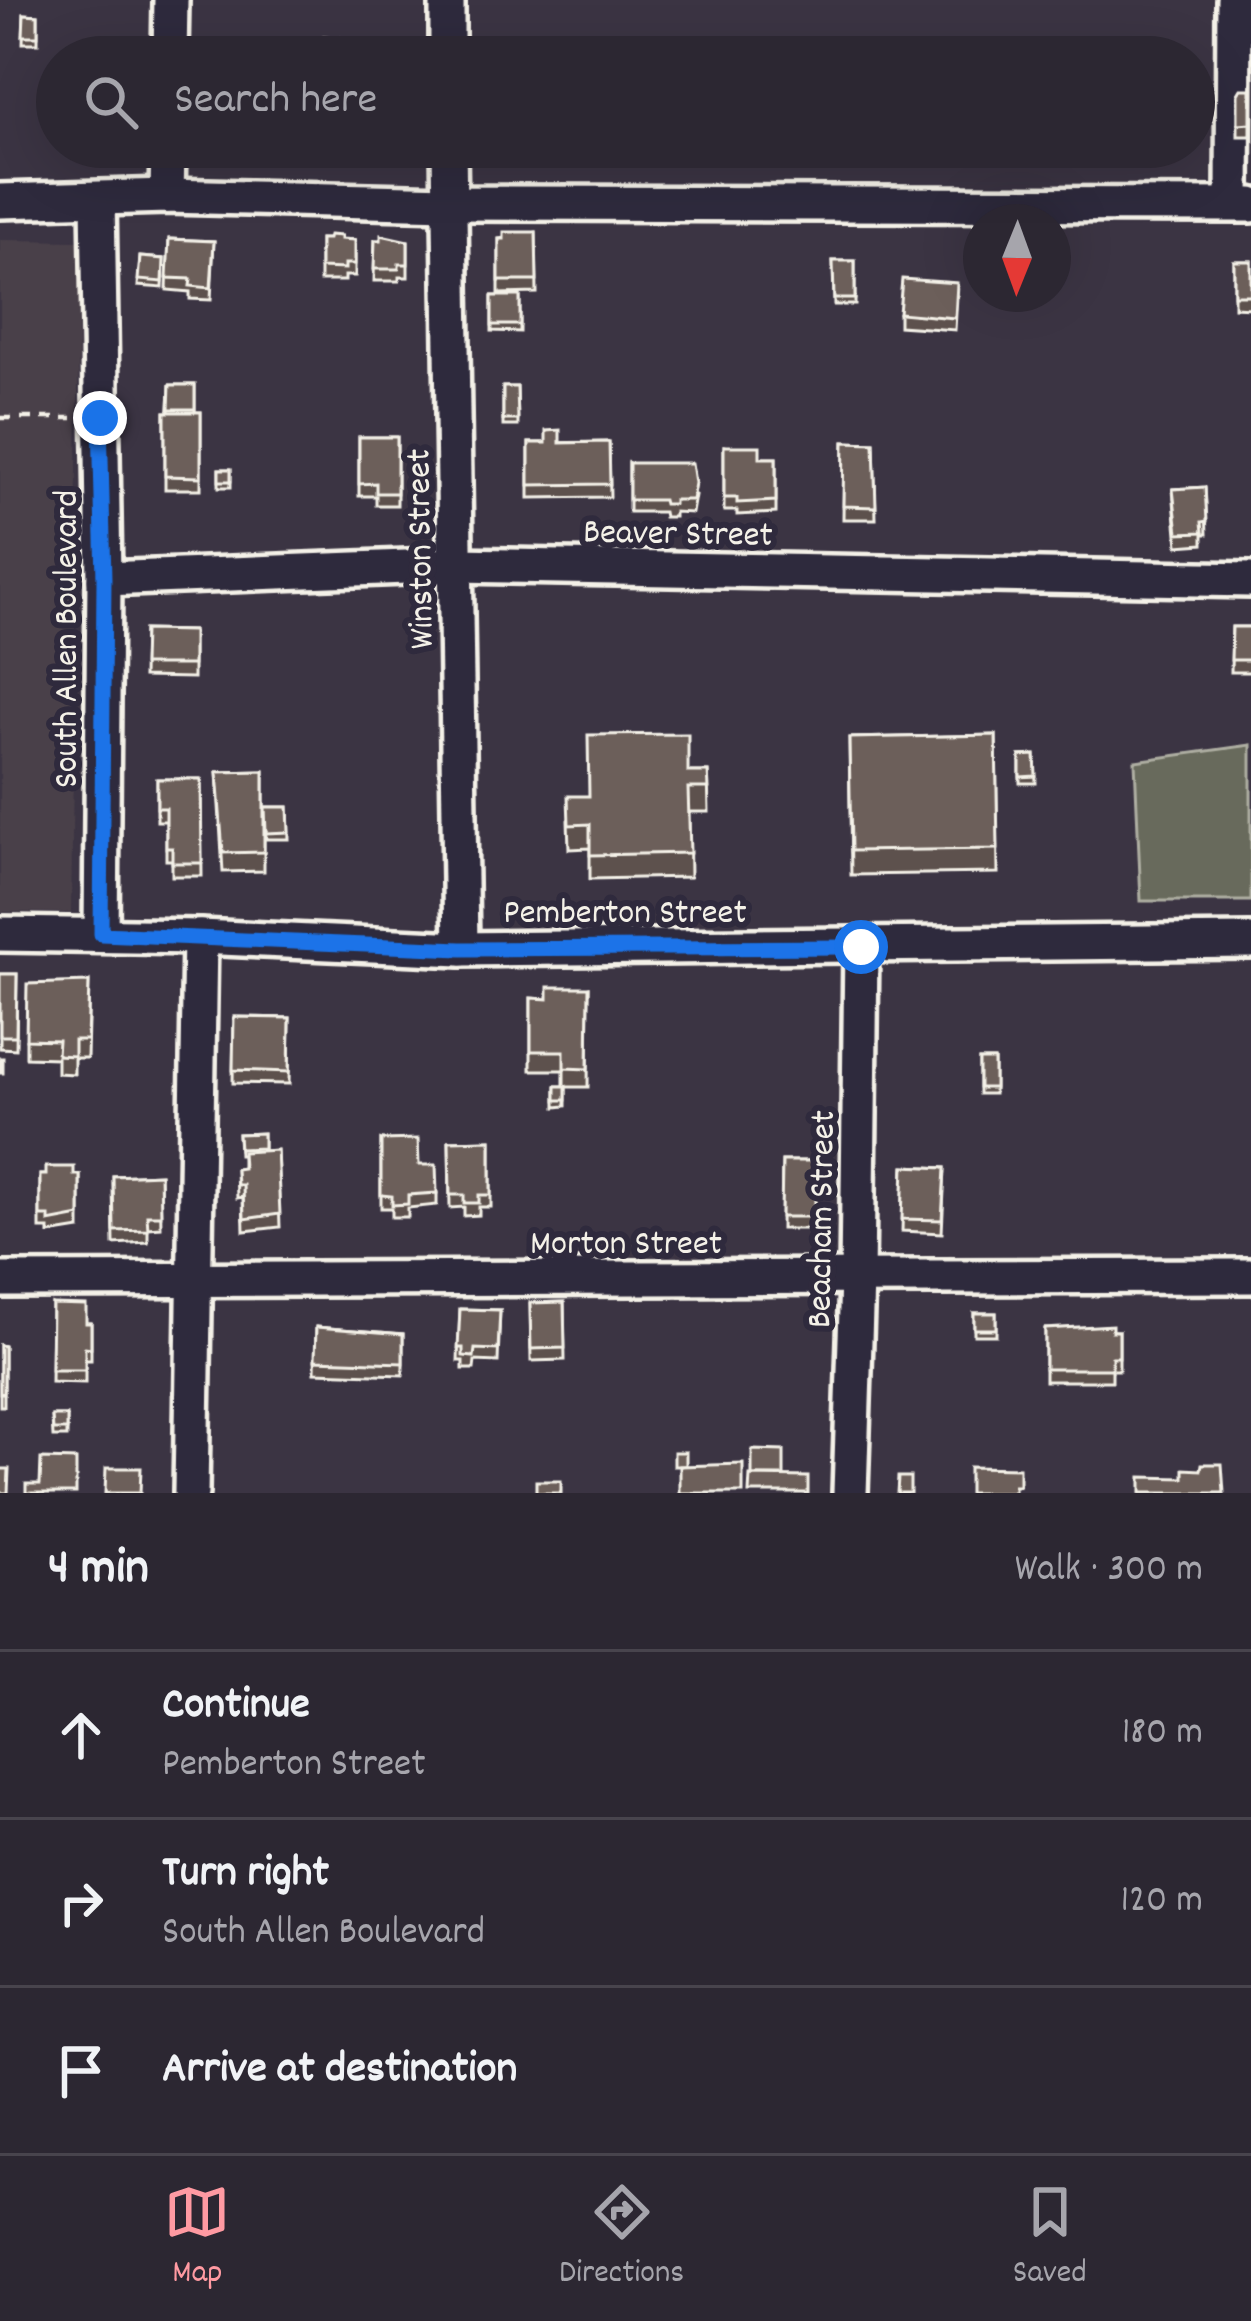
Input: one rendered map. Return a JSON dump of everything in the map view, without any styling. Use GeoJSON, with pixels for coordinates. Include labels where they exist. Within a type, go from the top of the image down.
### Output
{"type":"FeatureCollection","features":[{"type":"Feature","properties":{"kind":"street"},"geometry":{"type":"LineString","coordinates":[[170,36],[171,0]]}},
{"type":"Feature","properties":{"kind":"street"},"geometry":{"type":"LineString","coordinates":[[447,0],[447,36]]}},
{"type":"Feature","properties":{"kind":"street"},"geometry":{"type":"LineString","coordinates":[[0,201],[167,196],[449,203],[1242,204],[1234,0]]}},
{"type":"Feature","properties":{"kind":"street"},"geometry":{"type":"LineString","coordinates":[[167,196],[168,168]]}},
{"type":"Feature","properties":{"kind":"street","name":"Winston Street"},"geometry":{"type":"LineString","coordinates":[[448,168],[461,949]]}},
{"type":"Feature","properties":{"kind":"street","name":"South Allen Boulevard"},"geometry":{"type":"LineString","coordinates":[[98,199],[104,579],[101,934]]}},
{"type":"Feature","properties":{"kind":"street","name":"Beaver Street"},"geometry":{"type":"LineString","coordinates":[[104,579],[458,565],[1251,580]]}},
{"type":"Feature","properties":{"kind":"street","name":"Pemberton Street"},"geometry":{"type":"LineString","coordinates":[[0,934],[461,949],[1251,941]]}},
{"type":"Feature","properties":{"kind":"street"},"geometry":{"type":"LineString","coordinates":[[191,1493],[200,937]]}},
{"type":"Feature","properties":{"kind":"street","name":"Beacham Street"},"geometry":{"type":"LineString","coordinates":[[850,1493],[861,947]]}},
{"type":"Feature","properties":{"kind":"street","name":"Morton Street"},"geometry":{"type":"LineString","coordinates":[[0,1280],[1251,1276]]}},
{"type":"Feature","properties":{"kind":"path"},"geometry":{"type":"LineString","coordinates":[[0,418],[100,418]]}},
{"type":"Feature","properties":{"kind":"shaded area"},"geometry":{"type":"Polygon","coordinates":[[[0,240],[80,241],[71,913],[0,912],[0,240]]]}},
{"type":"Feature","properties":{"kind":"green space"},"geometry":{"type":"Polygon","coordinates":[[[1251,745],[1251,901],[1141,901],[1135,761],[1251,745]]]}},
{"type":"Feature","properties":{"kind":"building"},"geometry":{"type":"Polygon","coordinates":[[[24,14],[38,15],[38,36],[23,36],[24,14]]]}},
{"type":"Feature","properties":{"kind":"building"},"geometry":{"type":"Polygon","coordinates":[[[1241,89],[1251,89],[1251,123],[1238,124],[1241,89]]]}},
{"type":"Feature","properties":{"kind":"building"},"geometry":{"type":"Polygon","coordinates":[[[504,232],[536,232],[537,281],[499,281],[499,239],[504,239],[504,232]]]}},
{"type":"Feature","properties":{"kind":"building"},"geometry":{"type":"Polygon","coordinates":[[[329,235],[355,240],[355,264],[345,264],[345,269],[320,268],[320,239],[329,235]]]}},
{"type":"Feature","properties":{"kind":"building"},"geometry":{"type":"Polygon","coordinates":[[[381,235],[408,241],[408,264],[399,264],[399,269],[374,269],[375,240],[381,240],[381,235]]]}},
{"type":"Feature","properties":{"kind":"building"},"geometry":{"type":"Polygon","coordinates":[[[169,239],[214,241],[211,288],[190,286],[191,279],[167,278],[169,239]]]}},
{"type":"Feature","properties":{"kind":"building"},"geometry":{"type":"Polygon","coordinates":[[[140,257],[164,259],[163,282],[138,280],[140,257]]]}},
{"type":"Feature","properties":{"kind":"building"},"geometry":{"type":"Polygon","coordinates":[[[833,261],[855,261],[855,299],[834,299],[833,261]]]}},
{"type":"Feature","properties":{"kind":"building"},"geometry":{"type":"Polygon","coordinates":[[[1234,261],[1251,261],[1251,295],[1234,295],[1234,261]]]}},
{"type":"Feature","properties":{"kind":"building"},"geometry":{"type":"Polygon","coordinates":[[[902,279],[957,283],[955,318],[899,313],[902,279]]]}},
{"type":"Feature","properties":{"kind":"building"},"geometry":{"type":"Polygon","coordinates":[[[492,296],[520,296],[520,325],[492,325],[492,296]]]}},
{"type":"Feature","properties":{"kind":"building"},"geometry":{"type":"Polygon","coordinates":[[[170,385],[195,385],[195,409],[169,409],[170,385]]]}},
{"type":"Feature","properties":{"kind":"building"},"geometry":{"type":"Polygon","coordinates":[[[503,387],[517,387],[518,420],[503,420],[503,387]]]}},
{"type":"Feature","properties":{"kind":"building"},"geometry":{"type":"Polygon","coordinates":[[[165,412],[201,412],[201,477],[165,476],[165,412]]]}},
{"type":"Feature","properties":{"kind":"building"},"geometry":{"type":"Polygon","coordinates":[[[560,430],[560,443],[609,442],[610,484],[529,485],[529,443],[546,443],[546,431],[560,430]]]}},
{"type":"Feature","properties":{"kind":"building"},"geometry":{"type":"Polygon","coordinates":[[[359,437],[397,437],[397,493],[376,493],[376,483],[359,484],[359,437]]]}},
{"type":"Feature","properties":{"kind":"building"},"geometry":{"type":"Polygon","coordinates":[[[844,442],[874,443],[876,507],[843,506],[844,442]]]}},
{"type":"Feature","properties":{"kind":"building"},"geometry":{"type":"Polygon","coordinates":[[[724,446],[760,446],[760,458],[776,458],[776,501],[737,503],[737,498],[724,498],[724,446]]]}},
{"type":"Feature","properties":{"kind":"building"},"geometry":{"type":"Polygon","coordinates":[[[629,463],[692,463],[692,500],[664,504],[663,500],[629,500],[629,463]]]}},
{"type":"Feature","properties":{"kind":"building"},"geometry":{"type":"Polygon","coordinates":[[[219,469],[231,469],[231,481],[219,481],[219,469]]]}},
{"type":"Feature","properties":{"kind":"building"},"geometry":{"type":"Polygon","coordinates":[[[1205,487],[1203,532],[1178,533],[1173,489],[1205,487]]]}},
{"type":"Feature","properties":{"kind":"building"},"geometry":{"type":"Polygon","coordinates":[[[1232,627],[1251,627],[1251,660],[1231,660],[1232,627]]]}},
{"type":"Feature","properties":{"kind":"building"},"geometry":{"type":"Polygon","coordinates":[[[144,630],[193,631],[193,665],[143,665],[144,630]]]}},
{"type":"Feature","properties":{"kind":"building"},"geometry":{"type":"Polygon","coordinates":[[[688,734],[688,772],[708,772],[709,788],[688,788],[690,853],[590,855],[590,824],[569,825],[568,796],[589,796],[588,735],[688,734]]]}},
{"type":"Feature","properties":{"kind":"building"},"geometry":{"type":"Polygon","coordinates":[[[996,735],[998,849],[851,851],[849,738],[996,735]]]}},
{"type":"Feature","properties":{"kind":"building"},"geometry":{"type":"Polygon","coordinates":[[[1035,755],[1036,776],[1020,777],[1020,756],[1035,755]]]}},
{"type":"Feature","properties":{"kind":"building"},"geometry":{"type":"Polygon","coordinates":[[[264,771],[264,852],[223,853],[217,772],[264,771]]]}},
{"type":"Feature","properties":{"kind":"building"},"geometry":{"type":"Polygon","coordinates":[[[157,779],[201,779],[202,863],[172,863],[172,848],[166,848],[166,808],[157,808],[157,779]]]}},
{"type":"Feature","properties":{"kind":"building"},"geometry":{"type":"Polygon","coordinates":[[[265,807],[288,807],[289,832],[266,833],[265,807]]]}},
{"type":"Feature","properties":{"kind":"building"},"geometry":{"type":"Polygon","coordinates":[[[0,974],[17,974],[16,1036],[0,1036],[0,974]]]}},
{"type":"Feature","properties":{"kind":"building"},"geometry":{"type":"Polygon","coordinates":[[[89,982],[87,1040],[74,1040],[74,1056],[57,1055],[58,1040],[26,1039],[27,984],[89,982]]]}},
{"type":"Feature","properties":{"kind":"building"},"geometry":{"type":"Polygon","coordinates":[[[548,987],[589,987],[588,1069],[564,1068],[564,1051],[531,1051],[531,998],[548,999],[548,987]]]}},
{"type":"Feature","properties":{"kind":"building"},"geometry":{"type":"Polygon","coordinates":[[[234,1017],[290,1018],[289,1072],[233,1070],[234,1017]]]}},
{"type":"Feature","properties":{"kind":"building"},"geometry":{"type":"Polygon","coordinates":[[[979,1060],[994,1060],[994,1088],[979,1088],[979,1060]]]}},
{"type":"Feature","properties":{"kind":"building"},"geometry":{"type":"Polygon","coordinates":[[[556,1086],[566,1086],[566,1100],[556,1100],[556,1086]]]}},
{"type":"Feature","properties":{"kind":"building"},"geometry":{"type":"Polygon","coordinates":[[[263,1133],[263,1148],[239,1149],[238,1134],[263,1133]]]}},
{"type":"Feature","properties":{"kind":"building"},"geometry":{"type":"Polygon","coordinates":[[[418,1139],[419,1165],[436,1165],[437,1193],[408,1195],[408,1204],[392,1205],[392,1196],[381,1195],[381,1140],[418,1139]]]}},
{"type":"Feature","properties":{"kind":"building"},"geometry":{"type":"Polygon","coordinates":[[[491,1140],[491,1195],[479,1195],[479,1203],[464,1203],[464,1195],[450,1195],[449,1141],[491,1140]]]}},
{"type":"Feature","properties":{"kind":"building"},"geometry":{"type":"Polygon","coordinates":[[[277,1150],[280,1214],[244,1219],[243,1185],[237,1185],[236,1169],[243,1168],[242,1152],[277,1150]]]}},
{"type":"Feature","properties":{"kind":"building"},"geometry":{"type":"Polygon","coordinates":[[[782,1161],[815,1161],[815,1217],[781,1217],[782,1161]]]}},
{"type":"Feature","properties":{"kind":"building"},"geometry":{"type":"Polygon","coordinates":[[[904,1166],[945,1168],[942,1220],[902,1219],[904,1166]]]}},
{"type":"Feature","properties":{"kind":"building"},"geometry":{"type":"Polygon","coordinates":[[[46,1167],[74,1167],[74,1175],[80,1175],[80,1216],[49,1222],[49,1216],[40,1216],[40,1175],[46,1175],[46,1167]]]}},
{"type":"Feature","properties":{"kind":"building"},"geometry":{"type":"Polygon","coordinates":[[[160,1174],[161,1215],[147,1215],[148,1230],[114,1231],[113,1176],[160,1174]]]}},
{"type":"Feature","properties":{"kind":"building"},"geometry":{"type":"Polygon","coordinates":[[[564,1302],[565,1348],[531,1349],[530,1303],[564,1302]]]}},
{"type":"Feature","properties":{"kind":"building"},"geometry":{"type":"Polygon","coordinates":[[[52,1304],[86,1305],[91,1348],[85,1347],[85,1370],[51,1370],[52,1304]]]}},
{"type":"Feature","properties":{"kind":"building"},"geometry":{"type":"Polygon","coordinates":[[[460,1309],[500,1310],[498,1350],[475,1349],[474,1357],[463,1356],[463,1348],[458,1348],[460,1309]]]}},
{"type":"Feature","properties":{"kind":"building"},"geometry":{"type":"Polygon","coordinates":[[[974,1313],[996,1313],[996,1329],[974,1329],[974,1313]]]}},
{"type":"Feature","properties":{"kind":"building"},"geometry":{"type":"Polygon","coordinates":[[[1112,1325],[1112,1331],[1119,1331],[1119,1357],[1112,1357],[1112,1369],[1045,1369],[1045,1329],[1112,1325]]]}},
{"type":"Feature","properties":{"kind":"building"},"geometry":{"type":"Polygon","coordinates":[[[316,1327],[403,1334],[403,1363],[315,1360],[316,1327]]]}},
{"type":"Feature","properties":{"kind":"building"},"geometry":{"type":"Polygon","coordinates":[[[0,1345],[4,1346],[4,1393],[0,1393],[0,1345]]]}},
{"type":"Feature","properties":{"kind":"building"},"geometry":{"type":"Polygon","coordinates":[[[52,1416],[67,1416],[67,1430],[53,1430],[52,1416]]]}},
{"type":"Feature","properties":{"kind":"building"},"geometry":{"type":"Polygon","coordinates":[[[752,1450],[784,1451],[784,1476],[752,1476],[752,1450]]]}},
{"type":"Feature","properties":{"kind":"building"},"geometry":{"type":"Polygon","coordinates":[[[674,1452],[686,1452],[686,1466],[674,1466],[674,1452]]]}},
{"type":"Feature","properties":{"kind":"building"},"geometry":{"type":"Polygon","coordinates":[[[41,1459],[76,1460],[76,1493],[26,1493],[26,1484],[40,1484],[41,1459]]]}},
{"type":"Feature","properties":{"kind":"building"},"geometry":{"type":"Polygon","coordinates":[[[743,1464],[743,1493],[680,1493],[680,1466],[743,1464]]]}},
{"type":"Feature","properties":{"kind":"building"},"geometry":{"type":"Polygon","coordinates":[[[1202,1464],[1222,1464],[1224,1493],[1141,1493],[1141,1477],[1184,1478],[1184,1469],[1201,1470],[1202,1464]]]}},
{"type":"Feature","properties":{"kind":"building"},"geometry":{"type":"Polygon","coordinates":[[[969,1467],[1019,1468],[1019,1486],[1014,1486],[1014,1493],[969,1493],[969,1467]]]}},
{"type":"Feature","properties":{"kind":"building"},"geometry":{"type":"Polygon","coordinates":[[[106,1468],[141,1468],[140,1493],[105,1493],[106,1468]]]}},
{"type":"Feature","properties":{"kind":"building"},"geometry":{"type":"Polygon","coordinates":[[[0,1469],[9,1469],[8,1493],[0,1493],[0,1469]]]}},
{"type":"Feature","properties":{"kind":"building"},"geometry":{"type":"Polygon","coordinates":[[[750,1476],[808,1477],[808,1493],[749,1493],[750,1476]]]}},
{"type":"Feature","properties":{"kind":"building"},"geometry":{"type":"Polygon","coordinates":[[[898,1477],[910,1477],[910,1493],[897,1493],[898,1477]]]}},
{"type":"Feature","properties":{"kind":"building"},"geometry":{"type":"Polygon","coordinates":[[[536,1481],[561,1481],[561,1493],[536,1493],[536,1481]]]}},
{"type":"Feature","properties":{"kind":"route"},"geometry":{"type":"LineString","coordinates":[[100,418],[104,579],[101,934],[461,949],[861,947]]}}]}
